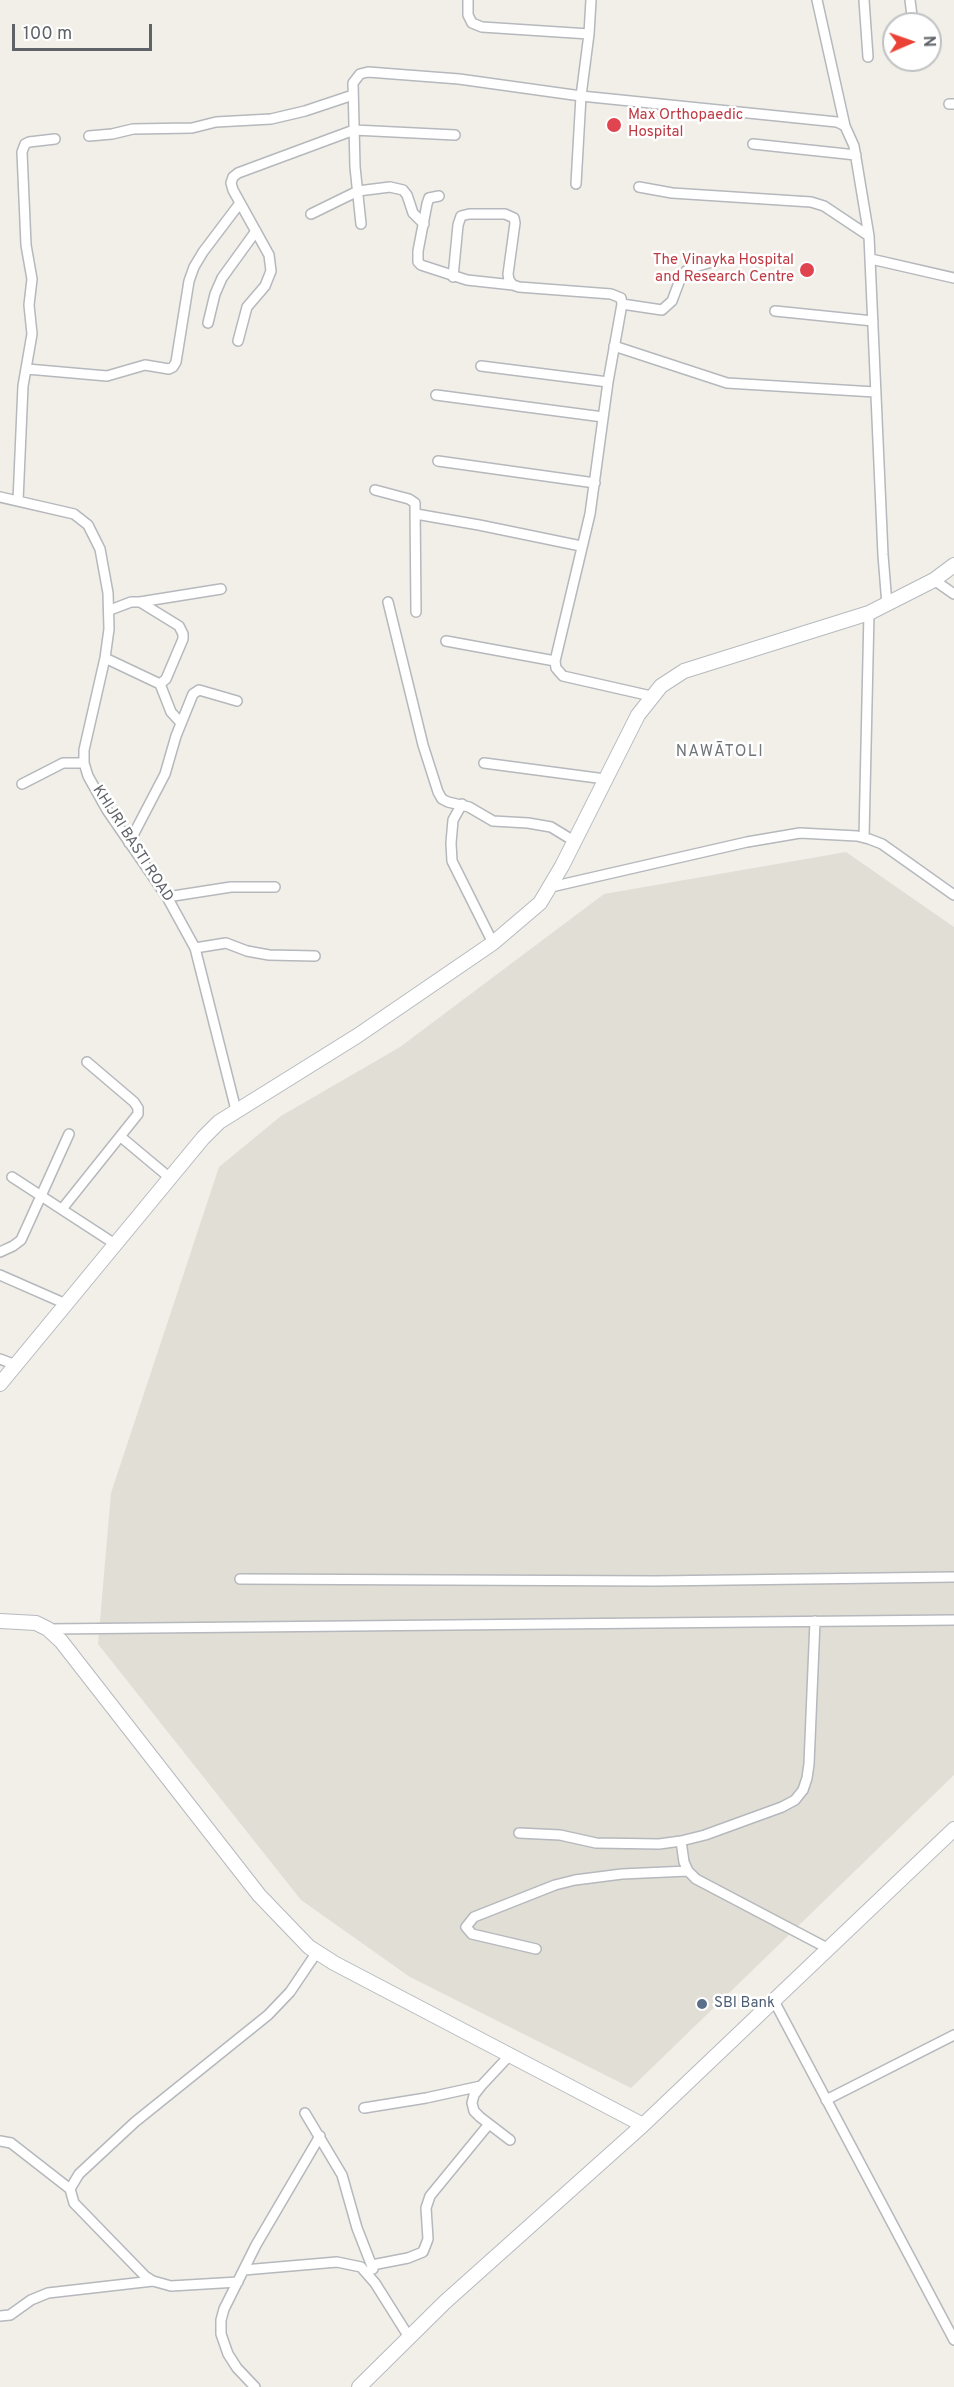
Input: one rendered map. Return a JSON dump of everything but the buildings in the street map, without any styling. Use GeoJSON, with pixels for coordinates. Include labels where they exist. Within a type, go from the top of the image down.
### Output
{"type":"FeatureCollection","features":[{"type":"Feature","properties":{"kind":"main road"},"geometry":{"type":"LineString","coordinates":[[0,1384],[203,1138],[236,1110],[357,1036],[493,943],[540,903],[551,887],[638,715],[661,686],[684,671],[869,613],[934,580],[954,566]]}},
{"type":"Feature","properties":{"kind":"main road"},"geometry":{"type":"LineString","coordinates":[[0,1621],[36,1623],[48,1629],[61,1641],[259,1895],[292,1931],[317,1952],[643,2125]]}},
{"type":"Feature","properties":{"kind":"main road"},"geometry":{"type":"LineString","coordinates":[[359,2387],[409,2337],[643,2125],[954,1829]]}},
{"type":"Feature","properties":{"kind":"street"},"geometry":{"type":"LineString","coordinates":[[468,0],[468,15],[472,23],[482,27],[590,34]]}},
{"type":"Feature","properties":{"kind":"street"},"geometry":{"type":"LineString","coordinates":[[576,184],[581,96],[590,34],[591,0]]}},
{"type":"Feature","properties":{"kind":"street"},"geometry":{"type":"LineString","coordinates":[[817,0],[845,126],[850,133],[856,155],[869,236],[887,605]]}},
{"type":"Feature","properties":{"kind":"street"},"geometry":{"type":"LineString","coordinates":[[864,0],[868,57]]}},
{"type":"Feature","properties":{"kind":"street"},"geometry":{"type":"LineString","coordinates":[[361,224],[353,95],[355,78],[368,72],[837,122],[845,126]]}},
{"type":"Feature","properties":{"kind":"street"},"geometry":{"type":"LineString","coordinates":[[89,136],[133,129],[192,128],[216,122],[271,119],[305,111],[353,95]]}},
{"type":"Feature","properties":{"kind":"street"},"geometry":{"type":"LineString","coordinates":[[238,341],[247,307],[265,286],[272,271],[268,255],[231,183],[233,177],[238,173],[354,130],[455,135]]}},
{"type":"Feature","properties":{"kind":"street"},"geometry":{"type":"LineString","coordinates":[[18,501],[23,386],[32,334],[29,305],[32,279],[26,245],[22,152],[23,147],[29,142],[55,139]]}},
{"type":"Feature","properties":{"kind":"street"},"geometry":{"type":"LineString","coordinates":[[753,144],[856,155]]}},
{"type":"Feature","properties":{"kind":"street"},"geometry":{"type":"LineString","coordinates":[[311,214],[358,191],[390,187],[403,190],[413,213],[424,224]]}},
{"type":"Feature","properties":{"kind":"street"},"geometry":{"type":"LineString","coordinates":[[639,188],[672,194],[812,202],[824,206],[869,236]]}},
{"type":"Feature","properties":{"kind":"street"},"geometry":{"type":"LineString","coordinates":[[440,196],[429,198],[418,251],[418,261],[421,265],[453,278],[519,287],[617,295],[621,298],[622,304],[608,382],[595,483],[555,661],[558,673],[563,676],[651,696]]}},
{"type":"Feature","properties":{"kind":"street"},"geometry":{"type":"LineString","coordinates":[[27,369],[107,376],[145,365],[169,369],[173,367],[189,280],[194,267],[240,203]]}},
{"type":"Feature","properties":{"kind":"street"},"geometry":{"type":"LineString","coordinates":[[453,278],[461,216],[505,214],[514,218],[515,223],[508,274],[513,285]]}},
{"type":"Feature","properties":{"kind":"street"},"geometry":{"type":"LineString","coordinates":[[208,323],[215,294],[222,278],[256,231]]}},
{"type":"Feature","properties":{"kind":"street"},"geometry":{"type":"LineString","coordinates":[[871,259],[954,278]]}},
{"type":"Feature","properties":{"kind":"street"},"geometry":{"type":"LineString","coordinates":[[622,304],[662,310],[672,301],[681,277],[686,272],[691,268],[712,262]]}},
{"type":"Feature","properties":{"kind":"street"},"geometry":{"type":"LineString","coordinates":[[775,311],[873,321]]}},
{"type":"Feature","properties":{"kind":"street"},"geometry":{"type":"LineString","coordinates":[[614,346],[728,383],[875,392]]}},
{"type":"Feature","properties":{"kind":"street"},"geometry":{"type":"LineString","coordinates":[[481,366],[608,382]]}},
{"type":"Feature","properties":{"kind":"street"},"geometry":{"type":"LineString","coordinates":[[436,395],[603,417]]}},
{"type":"Feature","properties":{"kind":"street"},"geometry":{"type":"LineString","coordinates":[[438,461],[595,483]]}},
{"type":"Feature","properties":{"kind":"street"},"geometry":{"type":"LineString","coordinates":[[375,490],[412,500],[415,503],[416,612]]}},
{"type":"Feature","properties":{"kind":"street"},"geometry":{"type":"LineString","coordinates":[[0,497],[74,514],[88,525],[100,549],[110,610],[105,658],[84,750],[84,763],[63,764],[22,784]]}},
{"type":"Feature","properties":{"kind":"street"},"geometry":{"type":"LineString","coordinates":[[416,514],[581,546]]}},
{"type":"Feature","properties":{"kind":"street"},"geometry":{"type":"LineString","coordinates":[[934,580],[954,594]]}},
{"type":"Feature","properties":{"kind":"street"},"geometry":{"type":"LineString","coordinates":[[110,610],[131,602],[221,589]]}},
{"type":"Feature","properties":{"kind":"street"},"geometry":{"type":"LineString","coordinates":[[140,602],[178,626],[183,634],[166,679],[160,684]]}},
{"type":"Feature","properties":{"kind":"street"},"geometry":{"type":"LineString","coordinates":[[388,602],[423,745],[438,792],[448,802],[462,804],[493,821],[551,827],[574,842]]}},
{"type":"Feature","properties":{"kind":"street"},"geometry":{"type":"LineString","coordinates":[[864,837],[869,613]]}},
{"type":"Feature","properties":{"kind":"street"},"geometry":{"type":"LineString","coordinates":[[446,641],[555,661]]}},
{"type":"Feature","properties":{"kind":"street"},"geometry":{"type":"LineString","coordinates":[[105,658],[160,684],[171,712],[181,723]]}},
{"type":"Feature","properties":{"kind":"street"},"geometry":{"type":"LineString","coordinates":[[129,843],[165,774],[181,723],[195,691],[199,690],[237,701]]}},
{"type":"Feature","properties":{"kind":"street","name":"KHIJRI BASTI ROAD"},"geometry":{"type":"LineString","coordinates":[[84,763],[88,776],[129,843],[167,897],[195,948],[236,1110]]}},
{"type":"Feature","properties":{"kind":"street"},"geometry":{"type":"LineString","coordinates":[[484,763],[605,779]]}},
{"type":"Feature","properties":{"kind":"street"},"geometry":{"type":"LineString","coordinates":[[462,804],[453,819],[452,861],[493,943]]}},
{"type":"Feature","properties":{"kind":"street"},"geometry":{"type":"LineString","coordinates":[[551,887],[784,834],[864,837],[882,844],[954,895]]}},
{"type":"Feature","properties":{"kind":"street"},"geometry":{"type":"LineString","coordinates":[[167,897],[231,887],[275,887]]}},
{"type":"Feature","properties":{"kind":"street"},"geometry":{"type":"LineString","coordinates":[[195,948],[226,943],[258,953],[315,956]]}},
{"type":"Feature","properties":{"kind":"street"},"geometry":{"type":"LineString","coordinates":[[62,1209],[138,1114],[138,1108],[134,1102],[87,1062]]}},
{"type":"Feature","properties":{"kind":"street"},"geometry":{"type":"LineString","coordinates":[[0,1252],[21,1239],[69,1134]]}},
{"type":"Feature","properties":{"kind":"street"},"geometry":{"type":"LineString","coordinates":[[121,1137],[170,1178]]}},
{"type":"Feature","properties":{"kind":"street"},"geometry":{"type":"LineString","coordinates":[[12,1177],[115,1244]]}},
{"type":"Feature","properties":{"kind":"street"},"geometry":{"type":"LineString","coordinates":[[0,1275],[66,1304]]}},
{"type":"Feature","properties":{"kind":"street"},"geometry":{"type":"LineString","coordinates":[[0,1359],[16,1365]]}},
{"type":"Feature","properties":{"kind":"street"},"geometry":{"type":"LineString","coordinates":[[240,1579],[656,1581],[954,1577]]}},
{"type":"Feature","properties":{"kind":"street"},"geometry":{"type":"LineString","coordinates":[[48,1629],[954,1620]]}},
{"type":"Feature","properties":{"kind":"street"},"geometry":{"type":"LineString","coordinates":[[519,1833],[560,1835],[596,1843],[659,1844],[681,1841],[782,1807],[795,1800],[803,1790],[809,1764],[815,1621]]}},
{"type":"Feature","properties":{"kind":"street"},"geometry":{"type":"LineString","coordinates":[[681,1841],[684,1862],[696,1879],[829,1949]]}},
{"type":"Feature","properties":{"kind":"street"},"geometry":{"type":"LineString","coordinates":[[536,1949],[472,1934],[466,1926],[474,1917],[575,1880],[621,1874],[688,1870]]}},
{"type":"Feature","properties":{"kind":"street"},"geometry":{"type":"LineString","coordinates":[[70,2189],[79,2174],[135,2122],[268,2015],[290,1992],[317,1952]]}},
{"type":"Feature","properties":{"kind":"street"},"geometry":{"type":"LineString","coordinates":[[773,2000],[954,2340]]}},
{"type":"Feature","properties":{"kind":"street"},"geometry":{"type":"LineString","coordinates":[[826,2100],[954,2036]]}},
{"type":"Feature","properties":{"kind":"street"},"geometry":{"type":"LineString","coordinates":[[510,2055],[481,2086],[474,2095],[472,2103],[474,2111],[510,2139]]}},
{"type":"Feature","properties":{"kind":"street"},"geometry":{"type":"LineString","coordinates":[[364,2108],[481,2086]]}},
{"type":"Feature","properties":{"kind":"street"},"geometry":{"type":"LineString","coordinates":[[305,2113],[342,2175],[357,2228],[372,2265],[375,2283]]}},
{"type":"Feature","properties":{"kind":"street"},"geometry":{"type":"LineString","coordinates":[[372,2265],[408,2259],[423,2252],[428,2239],[426,2208],[430,2196],[489,2124]]}},
{"type":"Feature","properties":{"kind":"street"},"geometry":{"type":"LineString","coordinates":[[255,2387],[237,2368],[228,2354],[221,2334],[224,2309],[243,2270],[320,2136]]}},
{"type":"Feature","properties":{"kind":"street"},"geometry":{"type":"LineString","coordinates":[[0,2141],[11,2143],[70,2189],[74,2204],[153,2281]]}},
{"type":"Feature","properties":{"kind":"street"},"geometry":{"type":"LineString","coordinates":[[243,2270],[337,2262],[360,2267],[375,2283],[409,2337]]}},
{"type":"Feature","properties":{"kind":"street"},"geometry":{"type":"LineString","coordinates":[[0,2316],[10,2315],[31,2300],[48,2293],[153,2281],[171,2286],[238,2282]]}},
{"type":"Feature","properties":{"kind":"shaded area"},"geometry":{"type":"Polygon","coordinates":[[[846,852],[954,927],[954,1775],[631,2088],[410,1977],[301,1900],[98,1644],[111,1493],[219,1167],[281,1116],[400,1047],[604,894],[846,852]]]}},
{"type":"Feature","properties":{"kind":"place","name":"Max Orthopaedic Hospital"},"geometry":{"type":"Point","coordinates":[614,125]}},
{"type":"Feature","properties":{"kind":"place","name":"The Vinayka Hospital and Research Centre"},"geometry":{"type":"Point","coordinates":[807,270]}},
{"type":"Feature","properties":{"kind":"place","name":"SBI Bank"},"geometry":{"type":"Point","coordinates":[702,2004]}},
{"type":"Feature","properties":{"kind":"district","name":"NAWĀTOLI"},"geometry":{"type":"Point","coordinates":[720,753]}}]}
